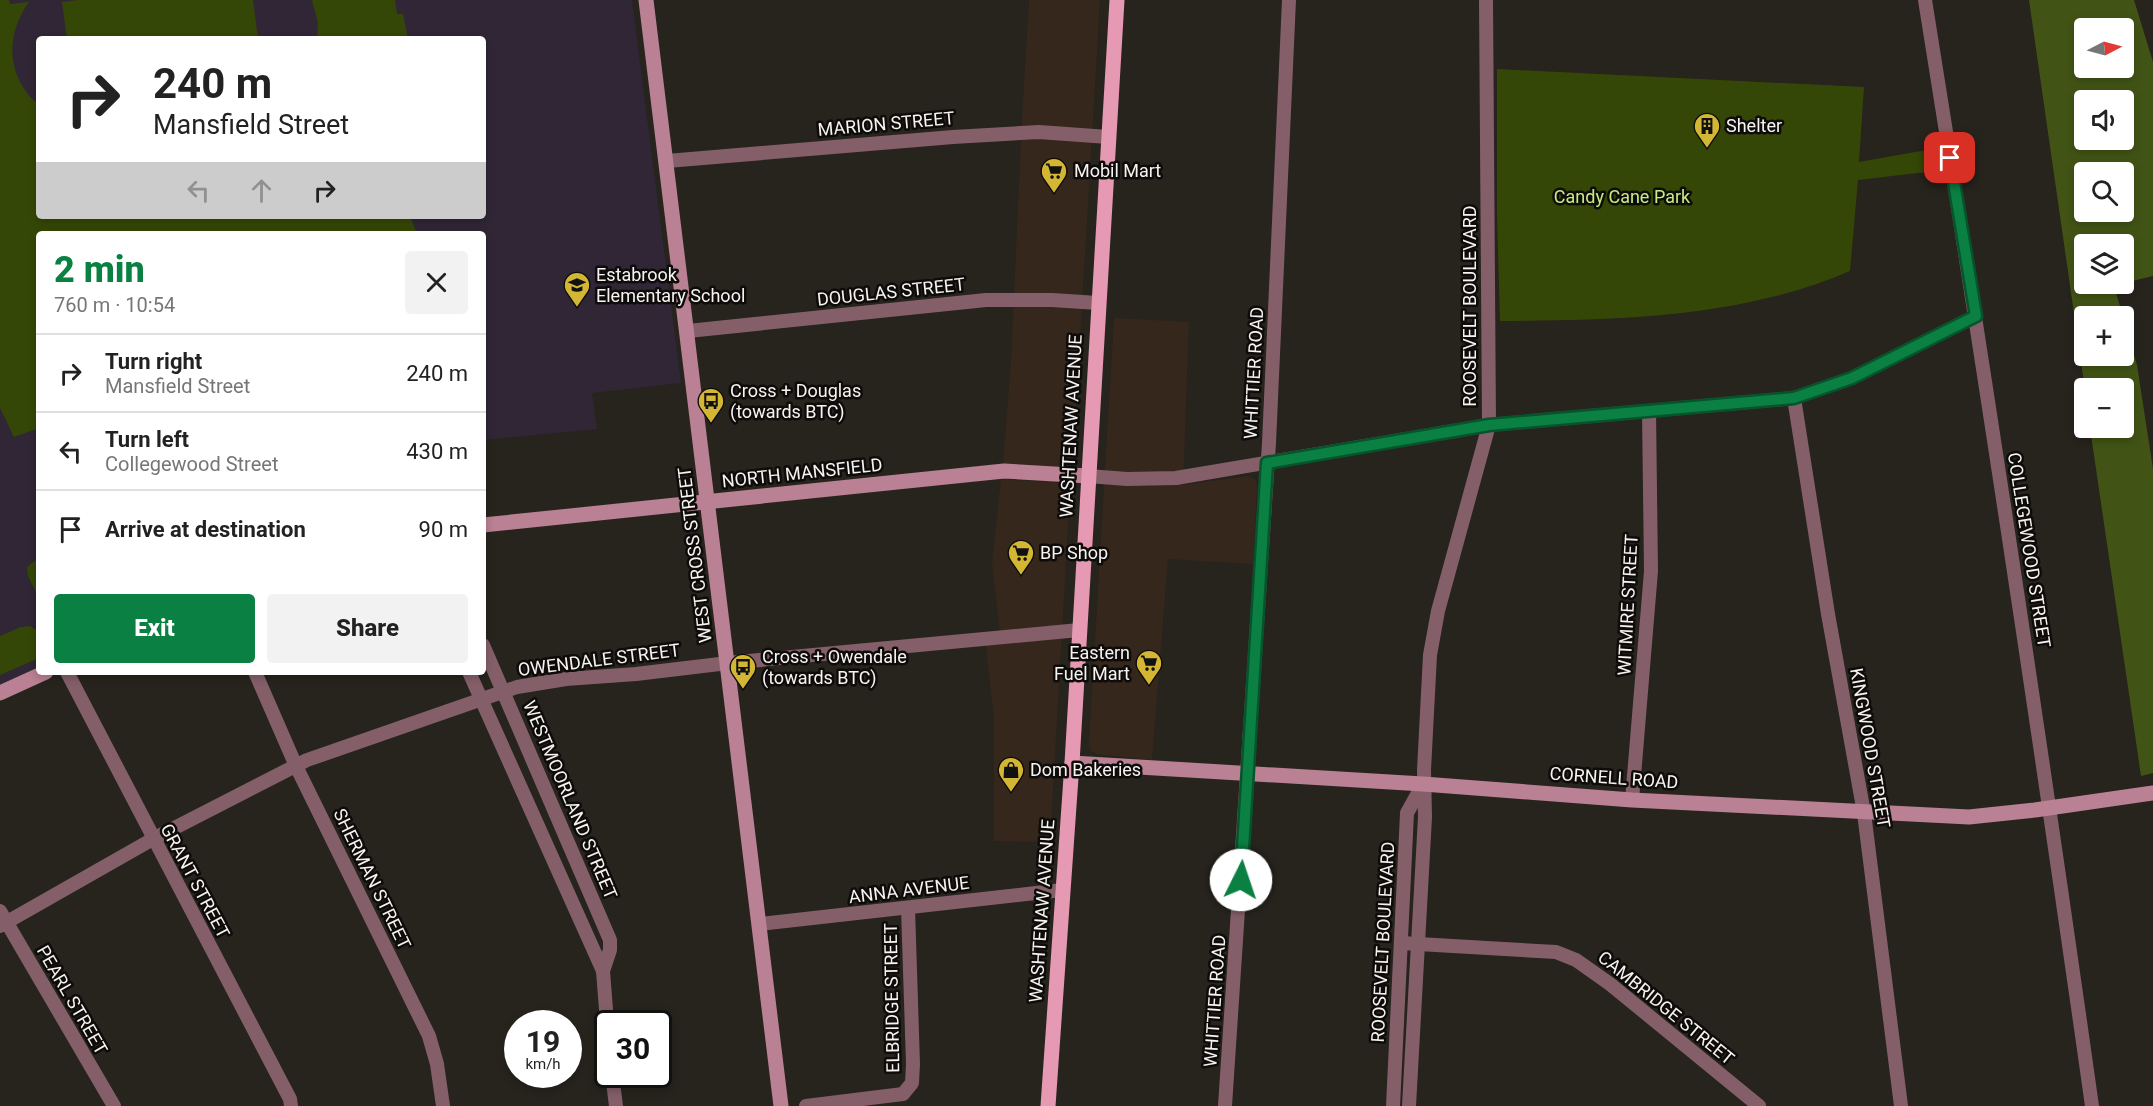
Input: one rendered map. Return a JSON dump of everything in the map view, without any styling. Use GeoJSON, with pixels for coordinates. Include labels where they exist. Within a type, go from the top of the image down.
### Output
{"type":"FeatureCollection","features":[{"type":"Feature","properties":{"kind":"main road","name":"WASHTENAW AVENUE"},"geometry":{"type":"LineString","coordinates":[[1048,1106],[1072,764],[1117,0]]}},
{"type":"Feature","properties":{"kind":"street","name":"WEST CROSS STREET"},"geometry":{"type":"LineString","coordinates":[[649,0],[781,1106]]}},
{"type":"Feature","properties":{"kind":"street","name":"WHITTIER ROAD"},"geometry":{"type":"LineString","coordinates":[[1226,1106],[1267,463],[1289,0]]}},
{"type":"Feature","properties":{"kind":"street","name":"ROOSEVELT BOULEVARD"},"geometry":{"type":"LineString","coordinates":[[1409,1106],[1425,817],[1423,784],[1430,655],[1438,611],[1489,425],[1486,0]]}},
{"type":"Feature","properties":{"kind":"street","name":"COLLEGEWOOD STREET"},"geometry":{"type":"LineString","coordinates":[[1925,0],[1976,316],[2050,807],[2092,1106]]}},
{"type":"Feature","properties":{"kind":"street","name":"MARION STREET"},"geometry":{"type":"LineString","coordinates":[[667,161],[953,136],[1039,132],[1108,137]]}},
{"type":"Feature","properties":{"kind":"street","name":"DOUGLAS STREET"},"geometry":{"type":"LineString","coordinates":[[687,331],[986,300],[1098,303]]}},
{"type":"Feature","properties":{"kind":"street"},"geometry":{"type":"LineString","coordinates":[[1088,476],[1157,479],[1207,473],[1489,425],[1794,398],[1852,378],[1976,316]]}},
{"type":"Feature","properties":{"kind":"street","name":"KINGWOOD STREET"},"geometry":{"type":"LineString","coordinates":[[1794,398],[1828,614],[1864,813],[1903,1103]]}},
{"type":"Feature","properties":{"kind":"street","name":"WITMIRE STREET"},"geometry":{"type":"LineString","coordinates":[[1632,800],[1651,571],[1649,411]]}},
{"type":"Feature","properties":{"kind":"street","name":"NORTH MANSFIELD"},"geometry":{"type":"LineString","coordinates":[[486,525],[1004,471],[1088,476]]}},
{"type":"Feature","properties":{"kind":"street","name":"OWENDALE STREET"},"geometry":{"type":"LineString","coordinates":[[2,920],[153,839],[318,756],[517,687],[728,663],[1079,630]]}},
{"type":"Feature","properties":{"kind":"street","name":"WESTMOORLAND STREET"},"geometry":{"type":"LineString","coordinates":[[486,652],[610,940],[610,950],[603,971]]}},
{"type":"Feature","properties":{"kind":"street"},"geometry":{"type":"LineString","coordinates":[[0,693],[39,675]]}},
{"type":"Feature","properties":{"kind":"street","name":"GRANT STREET"},"geometry":{"type":"LineString","coordinates":[[69,675],[290,1099],[291,1106]]}},
{"type":"Feature","properties":{"kind":"street","name":"SHERMAN STREET"},"geometry":{"type":"LineString","coordinates":[[256,675],[296,766],[429,1036],[438,1064],[443,1106]]}},
{"type":"Feature","properties":{"kind":"street","name":"WESTMOORLAND STREET"},"geometry":{"type":"LineString","coordinates":[[470,675],[603,971],[606,1010]]}},
{"type":"Feature","properties":{"kind":"street","name":"CORNELL ROAD"},"geometry":{"type":"LineString","coordinates":[[1072,764],[1423,784],[1632,800],[1969,817],[2153,793]]}},
{"type":"Feature","properties":{"kind":"street","name":"ROOSEVELT BOULEVARD"},"geometry":{"type":"LineString","coordinates":[[1393,1106],[1407,813],[1416,801],[1423,784]]}},
{"type":"Feature","properties":{"kind":"street","name":"ANNA AVENUE"},"geometry":{"type":"LineString","coordinates":[[760,924],[1062,890]]}},
{"type":"Feature","properties":{"kind":"street","name":"ELBRIDGE STREET"},"geometry":{"type":"LineString","coordinates":[[806,1106],[903,1094],[912,1083],[914,1064],[908,908]]}},
{"type":"Feature","properties":{"kind":"street","name":"PEARL STREET"},"geometry":{"type":"LineString","coordinates":[[2,920],[114,1106]]}},
{"type":"Feature","properties":{"kind":"street","name":"CAMBRIDGE STREET"},"geometry":{"type":"LineString","coordinates":[[1401,943],[1556,952],[1576,960],[1610,984],[1759,1106]]}},
{"type":"Feature","properties":{"kind":"street"},"geometry":{"type":"LineString","coordinates":[[614,1088],[616,1106]]}},
{"type":"Feature","properties":{"kind":"shaded area"},"geometry":{"type":"Polygon","coordinates":[[[0,0],[632,0],[681,383],[592,393],[597,429],[486,440],[486,231],[36,231],[36,669],[0,686],[0,0]]]}},
{"type":"Feature","properties":{"kind":"shaded area"},"geometry":{"type":"Polygon","coordinates":[[[1029,0],[1100,0],[1073,459],[1070,463],[1060,467],[1003,464],[1011,361],[1029,0]]]}},
{"type":"Feature","properties":{"kind":"shaded area"},"geometry":{"type":"Polygon","coordinates":[[[1114,318],[1189,322],[1183,485],[1248,476],[1256,480],[1257,488],[1253,564],[1168,559],[1152,760],[1096,754],[1090,750],[1089,743],[1114,318]]]}},
{"type":"Feature","properties":{"kind":"shaded area"},"geometry":{"type":"Polygon","coordinates":[[[1001,479],[1061,483],[1065,484],[1070,491],[1050,842],[994,841],[994,719],[986,646],[1001,644],[992,562],[1001,479]]]}},
{"type":"Feature","properties":{"kind":"green space"},"geometry":{"type":"Polygon","coordinates":[[[0,0],[9,0],[10,4],[29,2],[16,28],[13,56],[20,82],[36,102],[36,219],[411,219],[416,231],[36,231],[36,429],[14,437],[0,408],[0,0]]]}},
{"type":"Feature","properties":{"kind":"green space"},"geometry":{"type":"Polygon","coordinates":[[[78,0],[253,0],[258,36],[67,36],[62,2],[78,0]]]}},
{"type":"Feature","properties":{"kind":"green space"},"geometry":{"type":"Polygon","coordinates":[[[312,0],[395,0],[397,14],[403,14],[407,36],[317,36],[318,23],[312,0]]]}},
{"type":"Feature","properties":{"kind":"green space"},"geometry":{"type":"Polygon","coordinates":[[[2029,0],[2134,0],[2153,62],[2153,276],[2134,281],[2134,234],[2074,234],[2074,294],[2116,294],[2120,306],[2074,306],[2074,313],[2029,0]]]}},
{"type":"Feature","properties":{"kind":"green space","name":"Candy Cane Park"},"geometry":{"type":"Polygon","coordinates":[[[1497,69],[1864,87],[1859,162],[1932,149],[1935,171],[1858,180],[1850,271],[1809,287],[1722,307],[1678,313],[1634,317],[1500,321],[1497,69]]]}},
{"type":"Feature","properties":{"kind":"green space"},"geometry":{"type":"Polygon","coordinates":[[[2134,355],[2153,469],[2153,773],[2141,776],[2091,438],[2134,438],[2134,378],[2083,378],[2082,366],[2134,366],[2134,355]]]}},
{"type":"Feature","properties":{"kind":"green space"},"geometry":{"type":"Polygon","coordinates":[[[36,560],[36,592],[28,576],[27,567],[36,560]]]}},
{"type":"Feature","properties":{"kind":"green space"},"geometry":{"type":"Polygon","coordinates":[[[30,626],[36,630],[36,659],[0,675],[0,636],[21,627],[30,626]]]}},
{"type":"Feature","properties":{"kind":"place","name":"Shelter"},"geometry":{"type":"Point","coordinates":[1707,149]}},
{"type":"Feature","properties":{"kind":"place","name":"Mobil Mart"},"geometry":{"type":"Point","coordinates":[1054,194]}},
{"type":"Feature","properties":{"kind":"place","name":"Estabrook Elementary School"},"geometry":{"type":"Point","coordinates":[577,308]}},
{"type":"Feature","properties":{"kind":"place","name":"Cross + Douglas (towards BTC)"},"geometry":{"type":"Point","coordinates":[711,424]}},
{"type":"Feature","properties":{"kind":"place","name":"BP Shop"},"geometry":{"type":"Point","coordinates":[1021,576]}},
{"type":"Feature","properties":{"kind":"place","name":"Eastern Fuel Mart"},"geometry":{"type":"Point","coordinates":[1149,686]}},
{"type":"Feature","properties":{"kind":"place","name":"Cross + Owendale (towards BTC)"},"geometry":{"type":"Point","coordinates":[743,690]}},
{"type":"Feature","properties":{"kind":"place","name":"Dom Bakeries"},"geometry":{"type":"Point","coordinates":[1011,793]}},
{"type":"Feature","properties":{"kind":"route"},"geometry":{"type":"LineString","coordinates":[[1241,880],[1267,463],[1489,425],[1794,398],[1852,378],[1976,316],[1950,158]]}}]}
